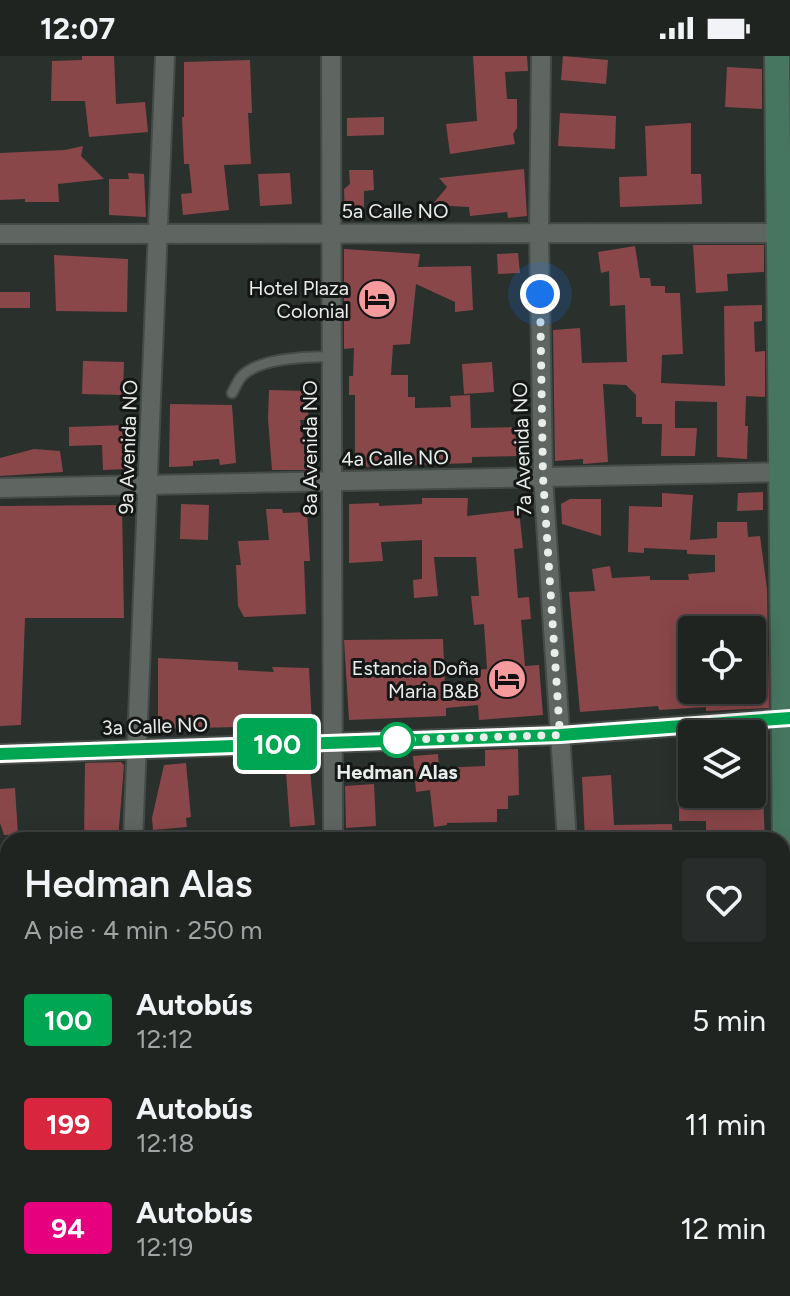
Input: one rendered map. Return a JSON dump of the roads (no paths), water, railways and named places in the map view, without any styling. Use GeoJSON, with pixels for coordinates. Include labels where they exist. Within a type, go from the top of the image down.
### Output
{"type":"FeatureCollection","features":[{"type":"Feature","properties":{"kind":"street","name":"9a Avenida NO"},"geometry":{"type":"LineString","coordinates":[[133,832],[165,56]]}},
{"type":"Feature","properties":{"kind":"street","name":"8a Avenida NO"},"geometry":{"type":"LineString","coordinates":[[331,56],[333,832]]}},
{"type":"Feature","properties":{"kind":"street","name":"7a Avenida NO"},"geometry":{"type":"LineString","coordinates":[[541,56],[539,233],[543,477],[566,832]]}},
{"type":"Feature","properties":{"kind":"street"},"geometry":{"type":"LineString","coordinates":[[777,56],[785,233],[788,832]]}},
{"type":"Feature","properties":{"kind":"street","name":"5a Calle NO"},"geometry":{"type":"LineString","coordinates":[[0,234],[785,233]]}},
{"type":"Feature","properties":{"kind":"street","name":"4a Calle NO"},"geometry":{"type":"LineString","coordinates":[[0,488],[786,472]]}},
{"type":"Feature","properties":{"kind":"street","name":"3a Calle NO"},"geometry":{"type":"LineString","coordinates":[[0,754],[560,735],[787,718]]}},
{"type":"Feature","properties":{"kind":"lane"},"geometry":{"type":"LineString","coordinates":[[232,393],[242,375],[258,367],[304,356],[332,357]]}},
{"type":"Feature","properties":{"kind":"place","name":"Hotel Plaza Colonial"},"geometry":{"type":"Point","coordinates":[377,299]}},
{"type":"Feature","properties":{"kind":"place","name":"Estancia Doña Maria B&B"},"geometry":{"type":"Point","coordinates":[507,679]}},
{"type":"Feature","properties":{"kind":"place","name":"Hedman Alas"},"geometry":{"type":"Point","coordinates":[397,740]}}]}
